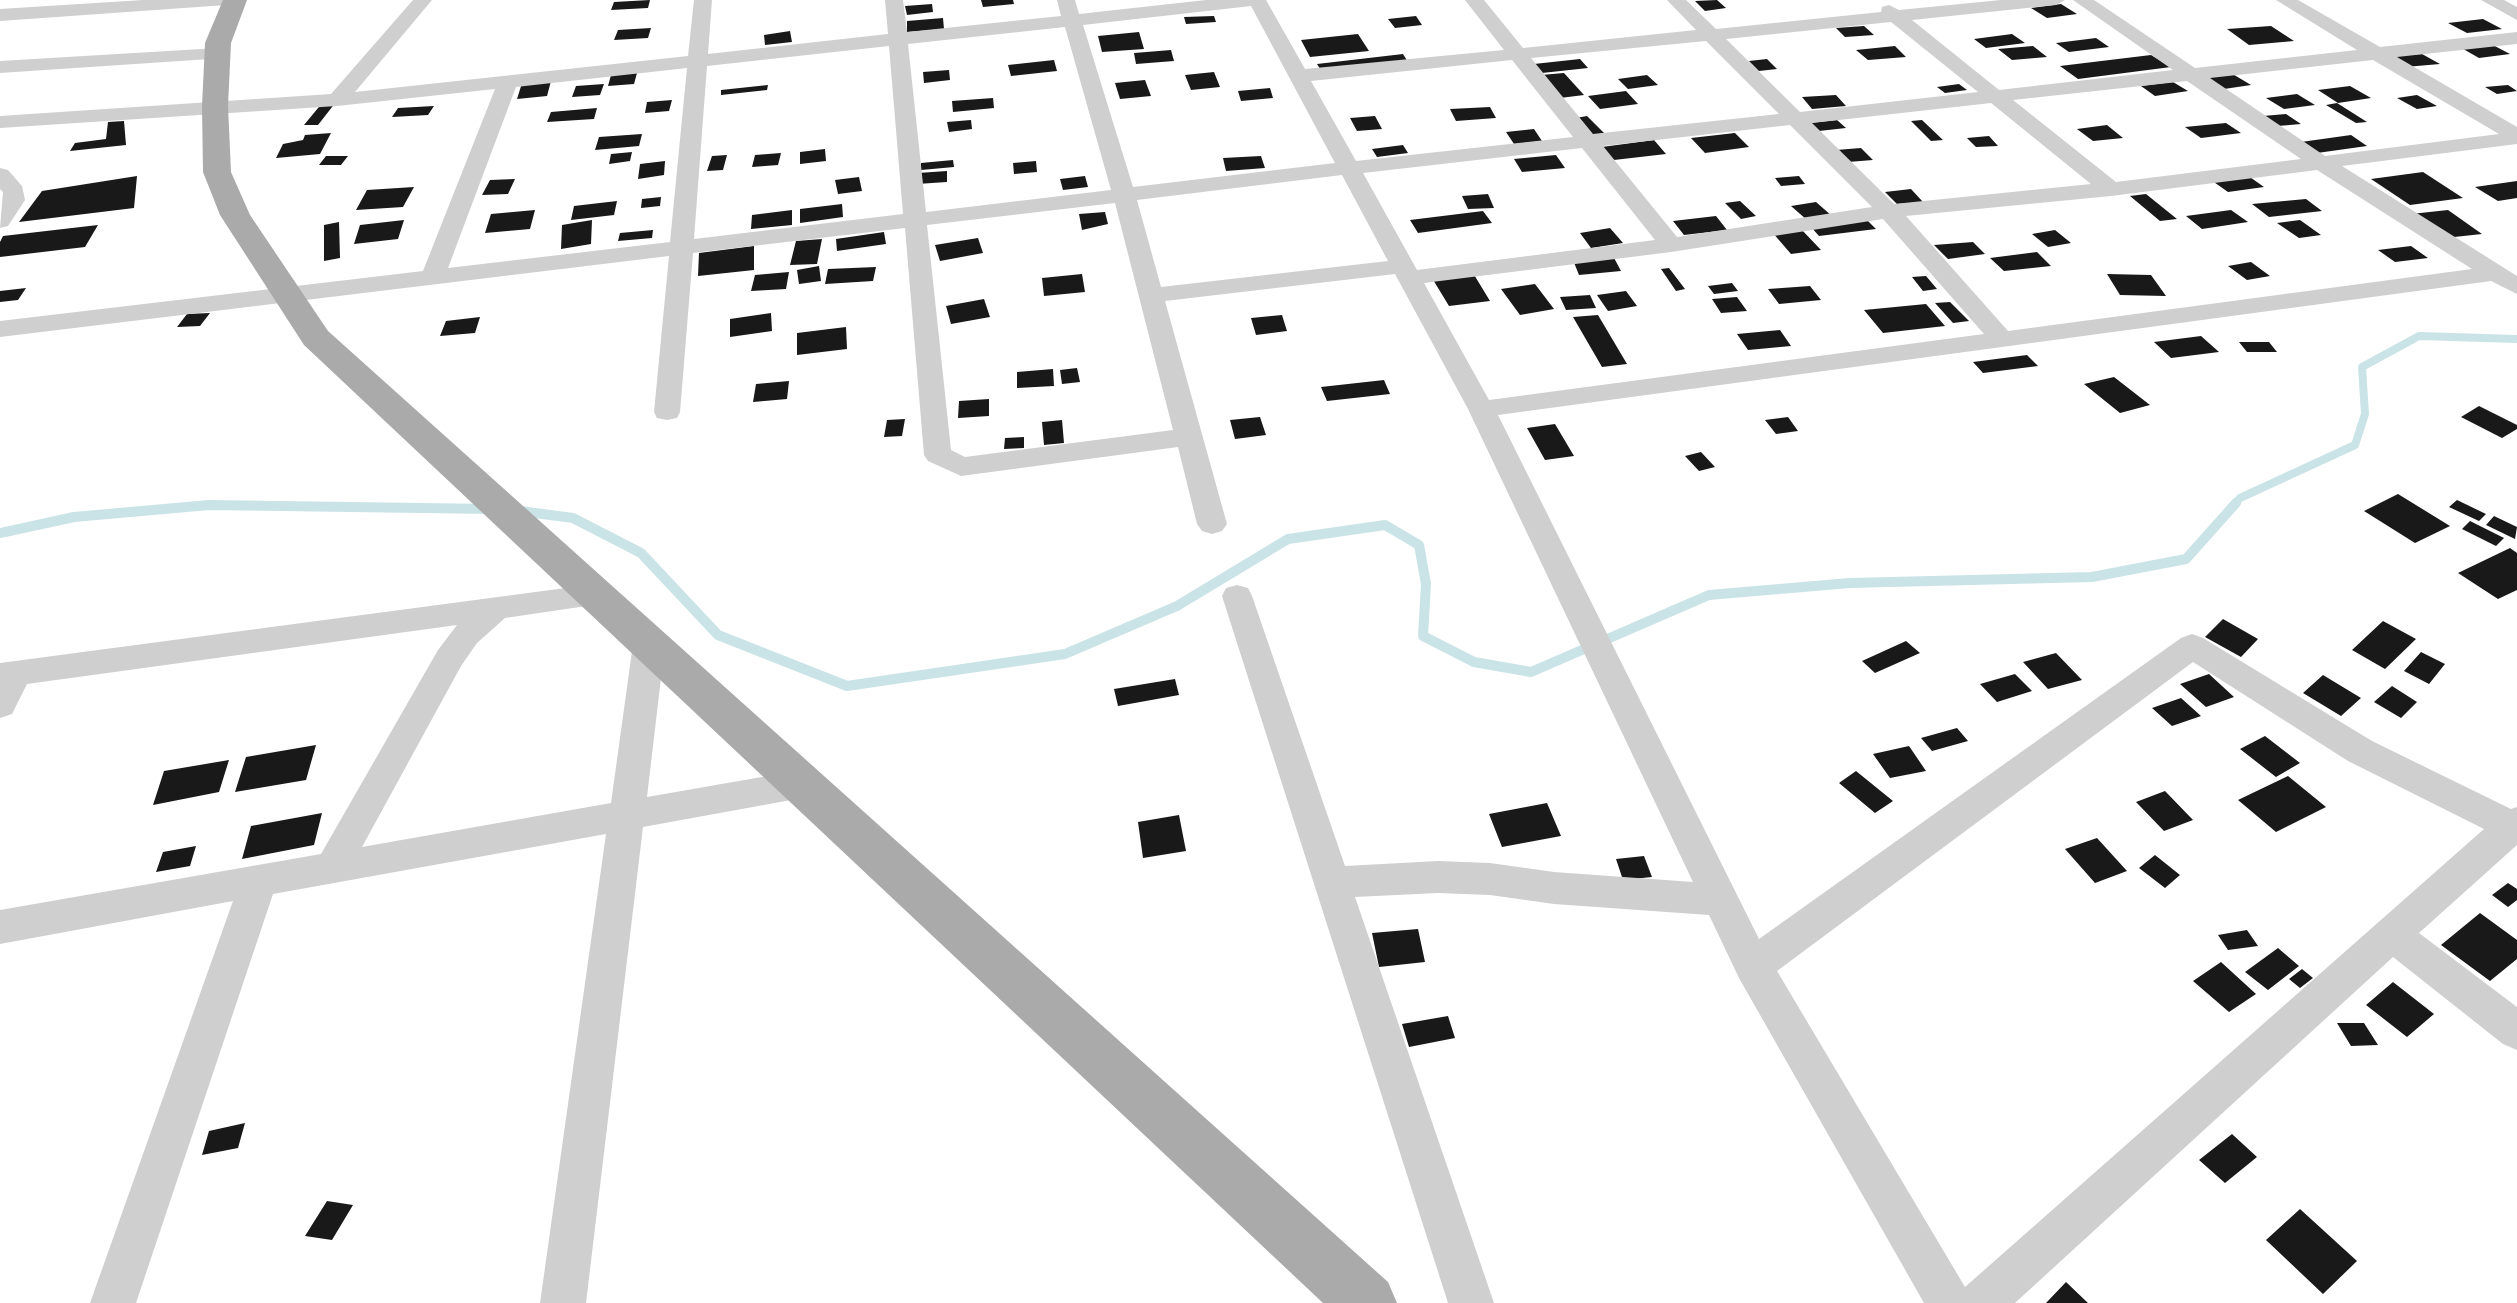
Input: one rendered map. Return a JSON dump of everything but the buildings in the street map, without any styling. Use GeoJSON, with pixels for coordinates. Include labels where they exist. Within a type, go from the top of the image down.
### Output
{"type":"FeatureCollection","features":[{"type":"Feature","properties":{"kind":"main road"},"geometry":{"type":"LineString","coordinates":[[235,0],[218,43],[215,106],[217,172],[235,215],[316,338],[1367,1303]]}},
{"type":"Feature","properties":{"kind":"street"},"geometry":{"type":"LineString","coordinates":[[0,15],[60,6],[226,0]]}},
{"type":"Feature","properties":{"kind":"street"},"geometry":{"type":"LineString","coordinates":[[337,100],[423,0]]}},
{"type":"Feature","properties":{"kind":"street"},"geometry":{"type":"LineString","coordinates":[[667,412],[703,0]]}},
{"type":"Feature","properties":{"kind":"street"},"geometry":{"type":"LineString","coordinates":[[894,0],[938,455],[961,467],[1189,437]]}},
{"type":"Feature","properties":{"kind":"street"},"geometry":{"type":"LineString","coordinates":[[0,144],[11,121],[337,100],[898,39],[1069,10],[1257,0],[1481,409],[1753,966],[1949,1303]]}},
{"type":"Feature","properties":{"kind":"street"},"geometry":{"type":"LineString","coordinates":[[1474,0],[1671,245]]}},
{"type":"Feature","properties":{"kind":"street"},"geometry":{"type":"LineString","coordinates":[[1676,0],[1889,211],[2001,338]]}},
{"type":"Feature","properties":{"kind":"street"},"geometry":{"type":"LineString","coordinates":[[1876,0],[2111,189]]}},
{"type":"Feature","properties":{"kind":"street"},"geometry":{"type":"LineString","coordinates":[[1299,76],[2056,0]]}},
{"type":"Feature","properties":{"kind":"street"},"geometry":{"type":"LineString","coordinates":[[2082,0],[2322,163],[2506,280]]}},
{"type":"Feature","properties":{"kind":"street"},"geometry":{"type":"LineString","coordinates":[[2285,0],[2517,137]]}},
{"type":"Feature","properties":{"kind":"street"},"geometry":{"type":"LineString","coordinates":[[2490,0],[2517,14]]}},
{"type":"Feature","properties":{"kind":"street"},"geometry":{"type":"LineString","coordinates":[[1069,10],[1124,195],[1212,524]]}},
{"type":"Feature","properties":{"kind":"street"},"geometry":{"type":"LineString","coordinates":[[0,329],[1349,168],[2517,38]]}},
{"type":"Feature","properties":{"kind":"street"},"geometry":{"type":"LineString","coordinates":[[0,67],[218,54]]}},
{"type":"Feature","properties":{"kind":"street"},"geometry":{"type":"LineString","coordinates":[[433,276],[508,81]]}},
{"type":"Feature","properties":{"kind":"street"},"geometry":{"type":"LineString","coordinates":[[1151,295],[1671,245],[1889,211],[2111,189],[2517,137]]}},
{"type":"Feature","properties":{"kind":"street"},"geometry":{"type":"LineString","coordinates":[[0,175],[14,191],[14,200],[0,221]]}},
{"type":"Feature","properties":{"kind":"street"},"geometry":{"type":"LineString","coordinates":[[1481,409],[2001,338],[2506,280]]}},
{"type":"Feature","properties":{"kind":"street"},"geometry":{"type":"LineString","coordinates":[[0,705],[8,674],[596,595]]}},
{"type":"Feature","properties":{"kind":"street"},"geometry":{"type":"LineString","coordinates":[[1237,596],[1471,1303]]}},
{"type":"Feature","properties":{"kind":"street"},"geometry":{"type":"LineString","coordinates":[[332,868],[449,658],[466,635],[494,611]]}},
{"type":"Feature","properties":{"kind":"street"},"geometry":{"type":"LineString","coordinates":[[563,1303],[649,644]]}},
{"type":"Feature","properties":{"kind":"street"},"geometry":{"type":"LineString","coordinates":[[1753,966],[2192,646],[2360,751],[2515,826],[1981,1303]]}},
{"type":"Feature","properties":{"kind":"street"},"geometry":{"type":"LineString","coordinates":[[0,927],[802,784]]}},
{"type":"Feature","properties":{"kind":"street"},"geometry":{"type":"LineString","coordinates":[[1332,883],[1438,877],[1490,879],[1554,888],[1722,900]]}},
{"type":"Feature","properties":{"kind":"street"},"geometry":{"type":"LineString","coordinates":[[113,1303],[259,881]]}},
{"type":"Feature","properties":{"kind":"street"},"geometry":{"type":"LineString","coordinates":[[2392,934],[2517,1031]]}},
{"type":"Feature","properties":{"kind":"waterway"},"geometry":{"type":"LineString","coordinates":[[2234,505],[2240,498],[2355,445],[2365,414],[2362,367],[2419,336],[2517,339]]}},
{"type":"Feature","properties":{"kind":"waterway"},"geometry":{"type":"LineString","coordinates":[[520,511],[573,518],[641,553],[718,635],[847,686],[1065,654],[1177,606],[1288,539],[1385,525],[1419,545],[1426,584],[1423,636],[1474,662],[1531,672],[1709,595],[1850,583],[2092,577],[2186,559],[2236,503]]}},
{"type":"Feature","properties":{"kind":"waterway"},"geometry":{"type":"LineString","coordinates":[[0,533],[74,517],[209,505],[492,509]]}}]}
